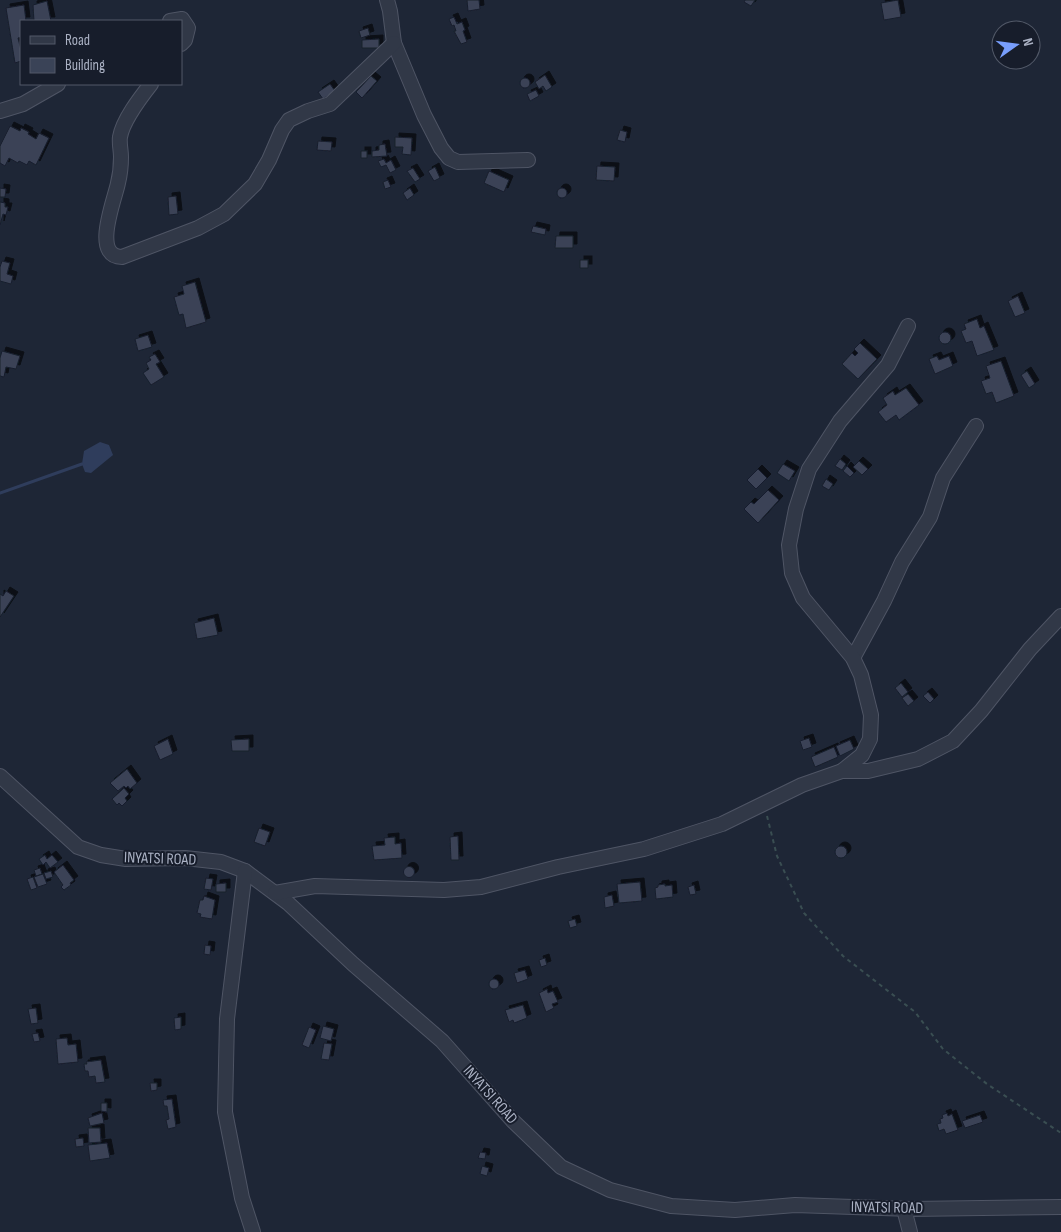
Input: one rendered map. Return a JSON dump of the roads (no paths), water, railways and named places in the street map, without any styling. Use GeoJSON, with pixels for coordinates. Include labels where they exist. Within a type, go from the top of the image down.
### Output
{"type":"FeatureCollection","features":[{"type":"Feature","properties":{"kind":"street"},"geometry":{"type":"LineString","coordinates":[[387,0],[394,43],[424,115],[441,148],[449,158],[458,162],[528,160]]}},
{"type":"Feature","properties":{"kind":"street"},"geometry":{"type":"LineString","coordinates":[[176,20],[182,19],[188,28],[185,40],[182,43]]}},
{"type":"Feature","properties":{"kind":"street"},"geometry":{"type":"LineString","coordinates":[[149,85],[137,102],[120,137],[118,184],[109,210],[106,246],[110,254],[116,257],[122,257],[198,228],[224,214],[255,184],[289,120],[330,104],[394,43]]}},
{"type":"Feature","properties":{"kind":"street"},"geometry":{"type":"LineString","coordinates":[[0,111],[23,104],[56,85]]}},
{"type":"Feature","properties":{"kind":"street"},"geometry":{"type":"LineString","coordinates":[[275,893],[315,886],[444,890],[481,887],[558,867],[644,849],[722,824],[802,786],[842,771],[862,755],[870,739],[871,715],[861,675],[853,658],[803,598],[792,573],[789,545],[796,509],[809,468],[840,421],[888,365],[908,326]]}},
{"type":"Feature","properties":{"kind":"street"},"geometry":{"type":"LineString","coordinates":[[853,658],[884,602],[902,562],[930,517],[943,478],[976,426]]}},
{"type":"Feature","properties":{"kind":"street"},"geometry":{"type":"LineString","coordinates":[[842,771],[868,771],[918,759],[953,740],[980,711],[1030,649],[1061,616]]}},
{"type":"Feature","properties":{"kind":"street","name":"INYATSI ROAD"},"geometry":{"type":"LineString","coordinates":[[0,776],[78,847],[101,855],[126,859],[185,858],[221,862],[245,871],[288,903],[353,964],[442,1041],[513,1121],[561,1167],[610,1190],[671,1206],[735,1210],[795,1205],[904,1208],[1061,1207]]}},
{"type":"Feature","properties":{"kind":"street"},"geometry":{"type":"LineString","coordinates":[[245,871],[227,1019],[225,1112],[242,1198],[253,1232]]}},
{"type":"Feature","properties":{"kind":"street"},"geometry":{"type":"LineString","coordinates":[[904,1208],[910,1232]]}},
{"type":"Feature","properties":{"kind":"water"},"geometry":{"type":"Polygon","coordinates":[[[100,442],[109,445],[113,455],[91,473],[85,472],[82,464],[84,451],[100,442]]]}},
{"type":"Feature","properties":{"kind":"waterway"},"geometry":{"type":"LineString","coordinates":[[0,493],[82,464]]}}]}
